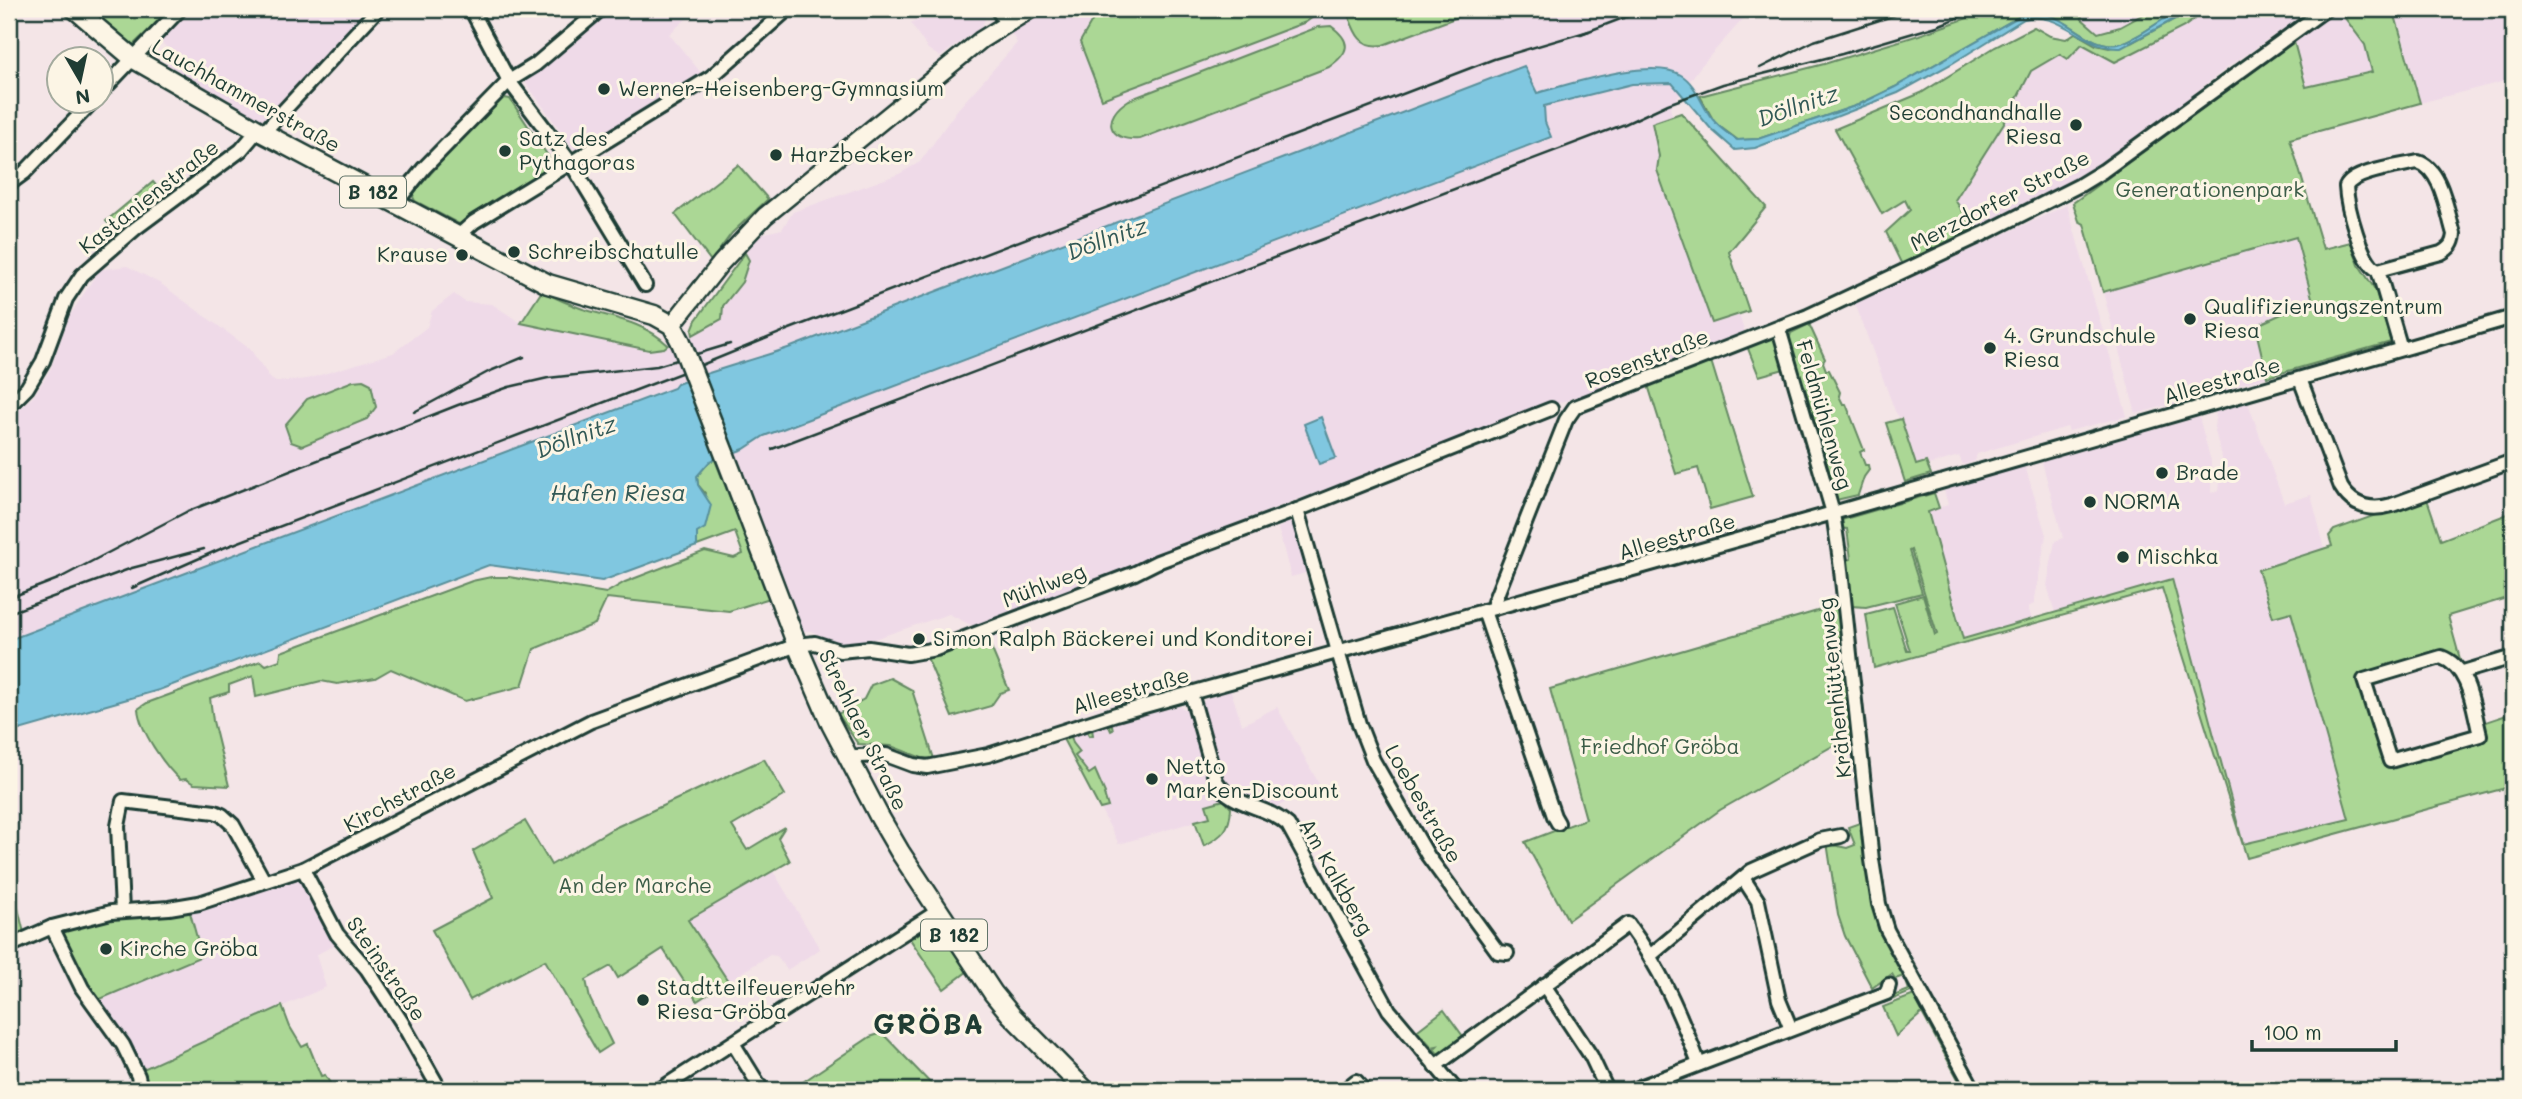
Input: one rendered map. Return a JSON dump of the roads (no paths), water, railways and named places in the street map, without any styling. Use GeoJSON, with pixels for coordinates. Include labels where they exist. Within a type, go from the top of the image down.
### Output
{"type":"FeatureCollection","features":[{"type":"Feature","properties":{"kind":"main road","name":"Lauchhammerstraße"},"geometry":{"type":"LineString","coordinates":[[75,9],[134,59],[261,132],[457,237],[548,284],[644,312],[672,324]]}},
{"type":"Feature","properties":{"kind":"main road"},"geometry":{"type":"LineString","coordinates":[[672,324],[765,216],[915,92],[1006,23],[1031,9]]}},
{"type":"Feature","properties":{"kind":"main road","name":"Strehlaer Straße"},"geometry":{"type":"LineString","coordinates":[[672,324],[824,710],[879,816],[993,993],[1011,1016],[1085,1090]]}},
{"type":"Feature","properties":{"kind":"street"},"geometry":{"type":"LineString","coordinates":[[116,77],[180,9]]}},
{"type":"Feature","properties":{"kind":"street","name":"Kastanienstraße"},"geometry":{"type":"LineString","coordinates":[[9,406],[27,388],[43,361],[66,299],[82,275],[136,228],[261,132],[378,9]]}},
{"type":"Feature","properties":{"kind":"street"},"geometry":{"type":"LineString","coordinates":[[471,9],[509,81],[571,163],[645,285]]}},
{"type":"Feature","properties":{"kind":"street"},"geometry":{"type":"LineString","coordinates":[[395,204],[424,168],[509,81],[535,65],[601,9]]}},
{"type":"Feature","properties":{"kind":"street"},"geometry":{"type":"LineString","coordinates":[[457,237],[474,222],[711,76],[788,9]]}},
{"type":"Feature","properties":{"kind":"street"},"geometry":{"type":"LineString","coordinates":[[997,9],[1006,23]]}},
{"type":"Feature","properties":{"kind":"street","name":"Merzdorfer Straße"},"geometry":{"type":"LineString","coordinates":[[1779,329],[1983,234],[2080,185],[2326,9]]}},
{"type":"Feature","properties":{"kind":"street"},"geometry":{"type":"LineString","coordinates":[[9,184],[24,173],[79,116]]}},
{"type":"Feature","properties":{"kind":"street"},"geometry":{"type":"LineString","coordinates":[[2378,270],[2441,253],[2453,242],[2454,234],[2436,174],[2425,164],[2418,162],[2365,174],[2354,178],[2346,187],[2362,251],[2367,263],[2378,270],[2401,349]]}},
{"type":"Feature","properties":{"kind":"street","name":"Alleestraße"},"geometry":{"type":"LineString","coordinates":[[849,760],[859,756],[886,755],[927,767],[988,755],[1191,693],[1833,513],[2513,317]]}},
{"type":"Feature","properties":{"kind":"street","name":"Feldmühlenweg"},"geometry":{"type":"LineString","coordinates":[[1779,329],[1833,513]]}},
{"type":"Feature","properties":{"kind":"street","name":"Rosenstraße"},"geometry":{"type":"LineString","coordinates":[[1489,609],[1566,420],[1575,407],[1779,329]]}},
{"type":"Feature","properties":{"kind":"street"},"geometry":{"type":"LineString","coordinates":[[2300,379],[2341,487],[2353,501],[2364,507],[2392,505],[2513,461]]}},
{"type":"Feature","properties":{"kind":"street","name":"Mühlweg"},"geometry":{"type":"LineString","coordinates":[[797,645],[815,643],[840,651],[869,648],[908,654],[936,649],[1552,409]]}},
{"type":"Feature","properties":{"kind":"street"},"geometry":{"type":"LineString","coordinates":[[1297,510],[1338,652]]}},
{"type":"Feature","properties":{"kind":"street","name":"Krähenhüttenweg"},"geometry":{"type":"LineString","coordinates":[[1833,513],[1879,904],[1887,930],[1974,1090]]}},
{"type":"Feature","properties":{"kind":"street"},"geometry":{"type":"LineString","coordinates":[[1489,609],[1558,823]]}},
{"type":"Feature","properties":{"kind":"street","name":"Kirchstraße"},"geometry":{"type":"LineString","coordinates":[[9,946],[52,927],[122,911],[199,903],[303,869],[591,721],[797,645]]}},
{"type":"Feature","properties":{"kind":"street","name":"Loebestraße"},"geometry":{"type":"LineString","coordinates":[[1338,652],[1368,748],[1385,782],[1447,883],[1498,952],[1507,953]]}},
{"type":"Feature","properties":{"kind":"street"},"geometry":{"type":"LineString","coordinates":[[2441,657],[2463,672],[2480,735],[2389,761],[2364,680],[2441,657]]}},
{"type":"Feature","properties":{"kind":"street"},"geometry":{"type":"LineString","coordinates":[[2463,672],[2513,657]]}},
{"type":"Feature","properties":{"kind":"street","name":"Am Kalkberg"},"geometry":{"type":"LineString","coordinates":[[1191,693],[1216,780],[1222,790],[1234,799],[1276,815],[1288,825],[1383,1001],[1409,1037],[1456,1090]]}},
{"type":"Feature","properties":{"kind":"street"},"geometry":{"type":"LineString","coordinates":[[122,911],[118,826],[123,795],[222,815],[233,825],[264,881]]}},
{"type":"Feature","properties":{"kind":"street"},"geometry":{"type":"LineString","coordinates":[[1651,955],[1751,871],[1819,840],[1841,836]]}},
{"type":"Feature","properties":{"kind":"street","name":"Steinstraße"},"geometry":{"type":"LineString","coordinates":[[303,869],[337,934],[367,969],[401,1021],[440,1090]]}},
{"type":"Feature","properties":{"kind":"street"},"geometry":{"type":"LineString","coordinates":[[1743,878],[1758,901],[1779,1000],[1791,1029]]}},
{"type":"Feature","properties":{"kind":"street"},"geometry":{"type":"LineString","coordinates":[[659,1090],[938,911]]}},
{"type":"Feature","properties":{"kind":"street"},"geometry":{"type":"LineString","coordinates":[[1435,1066],[1628,924],[1651,955],[1675,1001],[1699,1064]]}},
{"type":"Feature","properties":{"kind":"street"},"geometry":{"type":"LineString","coordinates":[[52,927],[82,988],[123,1045],[138,1076],[141,1090]]}},
{"type":"Feature","properties":{"kind":"street"},"geometry":{"type":"LineString","coordinates":[[1544,985],[1584,1045],[1607,1090]]}},
{"type":"Feature","properties":{"kind":"street"},"geometry":{"type":"LineString","coordinates":[[1632,1090],[1887,993],[1889,985]]}},
{"type":"Feature","properties":{"kind":"street"},"geometry":{"type":"LineString","coordinates":[[733,1043],[762,1090]]}},
{"type":"Feature","properties":{"kind":"street"},"geometry":{"type":"LineString","coordinates":[[1345,1090],[1356,1081],[1364,1090]]}},
{"type":"Feature","properties":{"kind":"water","name":"Hafen Riesa"},"geometry":{"type":"Polygon","coordinates":[[[2180,9],[2193,9],[2121,48],[2096,43],[2049,20],[2037,17],[2024,19],[1898,93],[1755,148],[1735,150],[1711,129],[1672,83],[1632,84],[1544,106],[1545,122],[1551,137],[764,436],[744,449],[710,461],[697,476],[698,485],[711,505],[705,528],[697,533],[697,546],[602,581],[489,565],[159,690],[9,733],[9,640],[674,388],[677,384],[791,347],[1524,66],[1537,93],[1631,70],[1668,70],[1687,79],[1718,126],[1737,140],[1758,139],[1858,105],[2022,15],[2049,15],[2094,40],[2118,44],[2140,34],[2180,9]]]}},
{"type":"Feature","properties":{"kind":"water"},"geometry":{"type":"Polygon","coordinates":[[[1321,417],[1336,458],[1319,464],[1304,424],[1321,417]]]}},
{"type":"Feature","properties":{"kind":"railway"},"geometry":{"type":"LineString","coordinates":[[1581,34],[1647,9]]}},
{"type":"Feature","properties":{"kind":"railway"},"geometry":{"type":"LineString","coordinates":[[1760,68],[1814,41],[1914,9]]}},
{"type":"Feature","properties":{"kind":"railway"},"geometry":{"type":"LineString","coordinates":[[772,449],[1625,124],[1668,104],[1723,84],[1842,54],[1937,26],[1980,9]]}},
{"type":"Feature","properties":{"kind":"railway"},"geometry":{"type":"LineString","coordinates":[[132,588],[218,550],[1494,59],[1589,31]]}},
{"type":"Feature","properties":{"kind":"railway"},"geometry":{"type":"LineString","coordinates":[[9,598],[58,579],[186,512],[509,387],[548,378],[657,366],[730,344]]}},
{"type":"Feature","properties":{"kind":"railway"},"geometry":{"type":"LineString","coordinates":[[414,412],[488,372],[524,357]]}},
{"type":"Feature","properties":{"kind":"railway"},"geometry":{"type":"LineString","coordinates":[[9,613],[132,568],[204,549]]}},
{"type":"Feature","properties":{"kind":"place","name":"Werner-Heisenberg-Gymnasium"},"geometry":{"type":"Point","coordinates":[604,89]}},
{"type":"Feature","properties":{"kind":"place","name":"Secondhandhalle Riesa"},"geometry":{"type":"Point","coordinates":[2076,125]}},
{"type":"Feature","properties":{"kind":"place","name":"Satz des Pythagoras"},"geometry":{"type":"Point","coordinates":[505,151]}},
{"type":"Feature","properties":{"kind":"place","name":"Harzbecker"},"geometry":{"type":"Point","coordinates":[776,155]}},
{"type":"Feature","properties":{"kind":"place","name":"Schreibschatulle"},"geometry":{"type":"Point","coordinates":[514,252]}},
{"type":"Feature","properties":{"kind":"place","name":"Krause"},"geometry":{"type":"Point","coordinates":[462,255]}},
{"type":"Feature","properties":{"kind":"place","name":"Qualifizierungszentrum Riesa"},"geometry":{"type":"Point","coordinates":[2190,319]}},
{"type":"Feature","properties":{"kind":"place","name":"4. Grundschule Riesa"},"geometry":{"type":"Point","coordinates":[1990,348]}},
{"type":"Feature","properties":{"kind":"place","name":"Brade"},"geometry":{"type":"Point","coordinates":[2162,473]}},
{"type":"Feature","properties":{"kind":"place","name":"NORMA"},"geometry":{"type":"Point","coordinates":[2090,502]}},
{"type":"Feature","properties":{"kind":"place","name":"Mischka"},"geometry":{"type":"Point","coordinates":[2123,557]}},
{"type":"Feature","properties":{"kind":"place","name":"Simon Ralph Bäckerei und Konditorei"},"geometry":{"type":"Point","coordinates":[919,639]}},
{"type":"Feature","properties":{"kind":"place","name":"Netto Marken-Discount"},"geometry":{"type":"Point","coordinates":[1152,779]}},
{"type":"Feature","properties":{"kind":"place","name":"Kirche Gröba"},"geometry":{"type":"Point","coordinates":[106,949]}},
{"type":"Feature","properties":{"kind":"place","name":"Stadtteilfeuerwehr Riesa-Gröba"},"geometry":{"type":"Point","coordinates":[643,1000]}},
{"type":"Feature","properties":{"kind":"district","name":"GRÖBA"},"geometry":{"type":"Point","coordinates":[929,1024]}},
{"type":"Feature","properties":{"kind":"water label","name":"Döllnitz"},"geometry":{"type":"Point","coordinates":[1798,106]}},
{"type":"Feature","properties":{"kind":"water label","name":"Döllnitz"},"geometry":{"type":"Point","coordinates":[1107,239]}},
{"type":"Feature","properties":{"kind":"water label","name":"Döllnitz"},"geometry":{"type":"Point","coordinates":[576,437]}},
{"type":"Feature","properties":{"kind":"park label","name":"Generationenpark"},"geometry":{"type":"Point","coordinates":[2210,190]}},
{"type":"Feature","properties":{"kind":"park label","name":"Friedhof Gröba"},"geometry":{"type":"Point","coordinates":[1660,747]}},
{"type":"Feature","properties":{"kind":"park label","name":"An der Marche"},"geometry":{"type":"Point","coordinates":[635,886]}}]}
